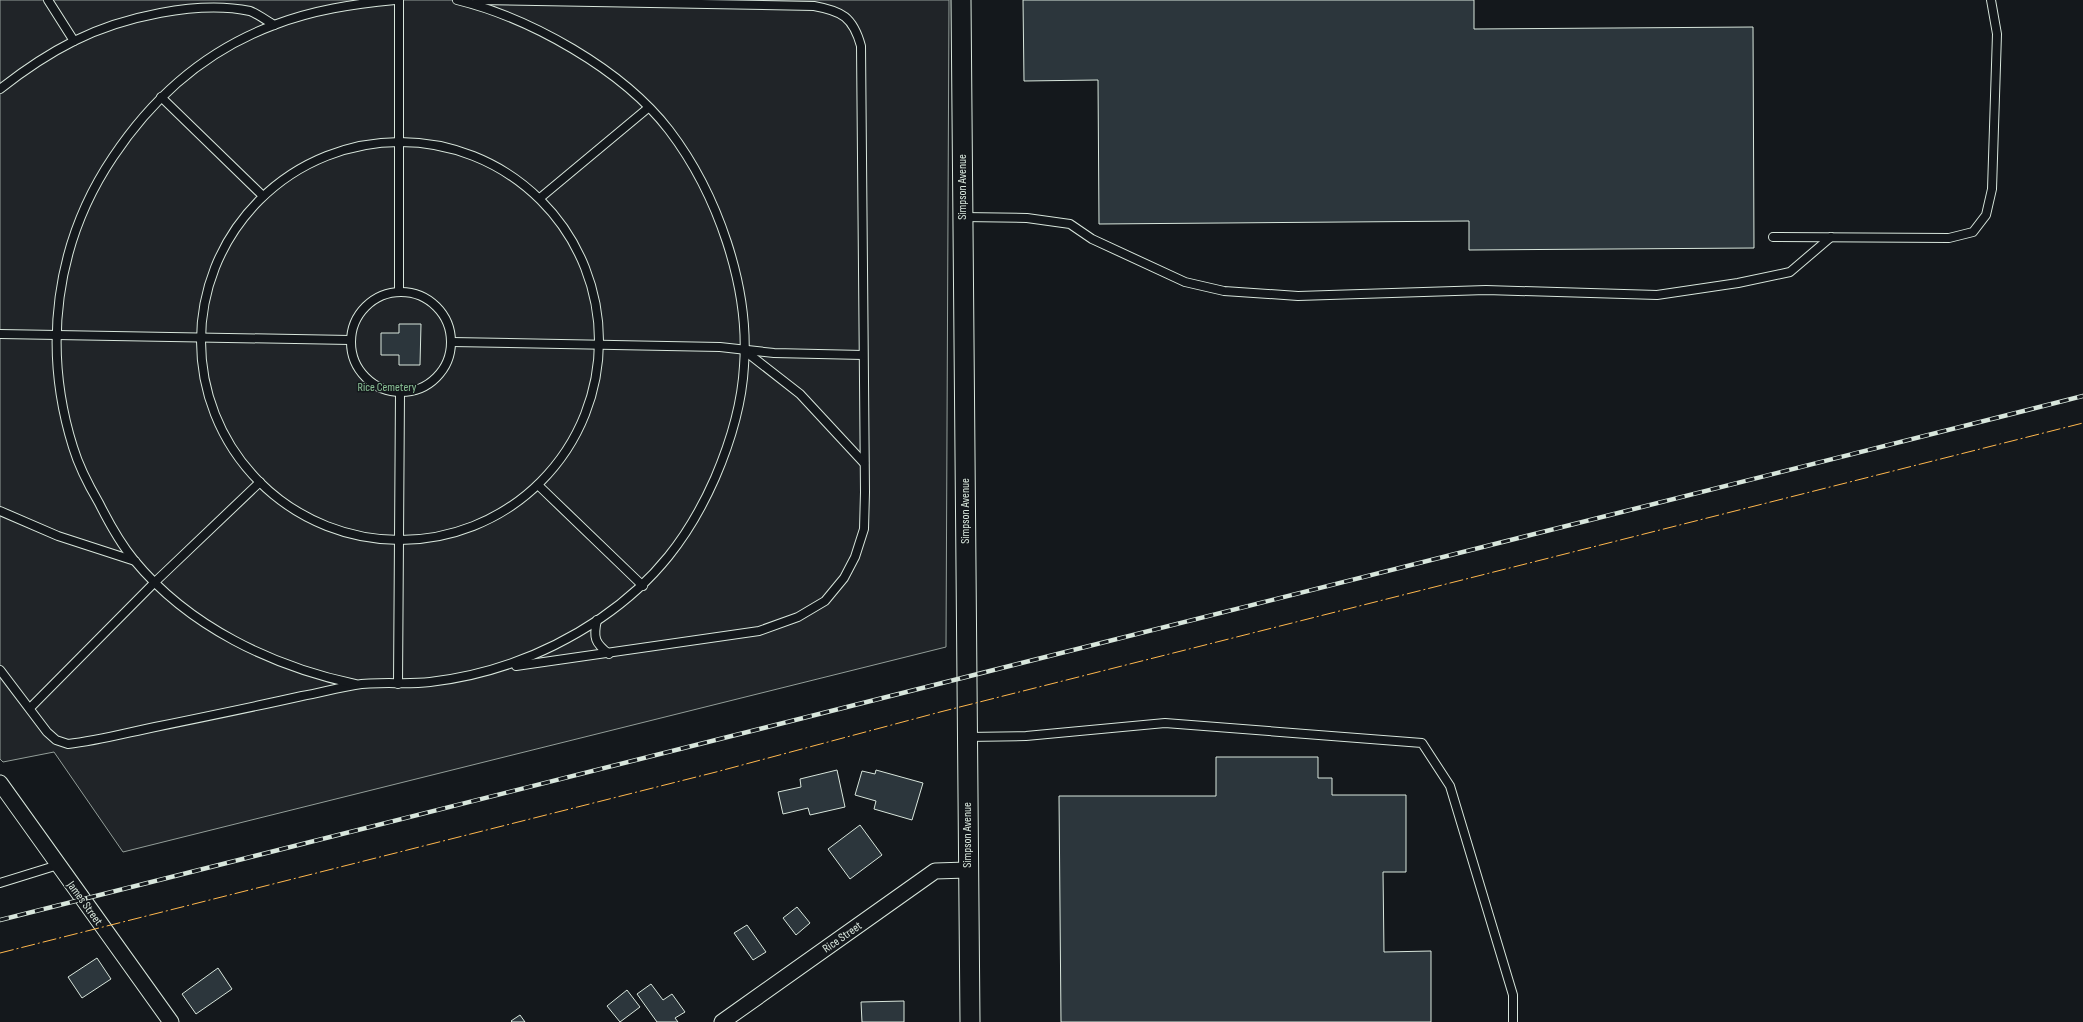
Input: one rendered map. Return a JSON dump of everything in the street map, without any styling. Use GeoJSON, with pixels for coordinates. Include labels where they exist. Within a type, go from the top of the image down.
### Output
{"type":"FeatureCollection","features":[{"type":"Feature","properties":{"kind":"street","name":"Simpson Avenue"},"geometry":{"type":"LineString","coordinates":[[960,0],[970,1022]]}},
{"type":"Feature","properties":{"kind":"street","name":"James Street"},"geometry":{"type":"LineString","coordinates":[[0,783],[171,1022]]}},
{"type":"Feature","properties":{"kind":"street","name":"Rice Street"},"geometry":{"type":"LineString","coordinates":[[722,1022],[935,871],[968,870]]}},
{"type":"Feature","properties":{"kind":"lane"},"geometry":{"type":"LineString","coordinates":[[48,0],[74,41]]}},
{"type":"Feature","properties":{"kind":"lane"},"geometry":{"type":"LineString","coordinates":[[394,0],[352,4],[320,11],[274,25],[241,40],[200,64],[161,97],[139,120],[103,172],[86,204],[72,242],[61,284],[56,334],[64,411],[73,449],[105,514],[121,542],[135,561],[155,582],[188,610],[247,648],[321,677],[357,684],[431,682],[501,668],[610,654],[759,631],[798,617],[825,601],[844,578],[855,557],[864,529],[861,46],[857,30],[846,16],[832,9],[814,6],[478,0]]}},
{"type":"Feature","properties":{"kind":"lane"},"geometry":{"type":"LineString","coordinates":[[399,0],[399,291]]}},
{"type":"Feature","properties":{"kind":"lane"},"geometry":{"type":"LineString","coordinates":[[457,0],[484,7],[510,17],[583,54],[615,78],[648,108],[668,129],[690,162],[723,230],[735,267],[741,306],[745,350],[740,398],[731,436],[721,465],[694,522],[643,586],[597,620],[552,648],[501,668]]}},
{"type":"Feature","properties":{"kind":"lane"},"geometry":{"type":"LineString","coordinates":[[1773,237],[1949,238],[1973,232],[1986,215],[1992,189],[1997,34],[1991,0]]}},
{"type":"Feature","properties":{"kind":"lane"},"geometry":{"type":"LineString","coordinates":[[0,89],[25,70],[74,41],[128,20],[189,3],[226,6],[252,12],[274,25]]}},
{"type":"Feature","properties":{"kind":"lane"},"geometry":{"type":"LineString","coordinates":[[161,97],[263,196]]}},
{"type":"Feature","properties":{"kind":"lane"},"geometry":{"type":"LineString","coordinates":[[540,198],[648,108]]}},
{"type":"Feature","properties":{"kind":"lane"},"geometry":{"type":"LineString","coordinates":[[399,141],[442,146],[471,156],[520,181],[540,198],[564,228],[583,262],[591,283],[596,311],[598,345],[595,379],[588,406],[578,433],[559,462],[538,484],[513,505],[492,518],[466,530],[431,537],[398,541],[376,539],[324,526],[280,500],[260,482],[247,468],[235,450],[209,396],[203,368],[201,338],[207,296],[218,265],[230,240],[246,215],[263,196],[282,179],[302,166],[336,152],[364,144],[399,141]]}},
{"type":"Feature","properties":{"kind":"lane"},"geometry":{"type":"LineString","coordinates":[[962,217],[1027,218],[1070,224],[1092,239],[1185,282],[1224,290],[1298,296],[1486,290],[1657,295],[1738,283],[1790,272],[1831,237]]}},
{"type":"Feature","properties":{"kind":"lane"},"geometry":{"type":"LineString","coordinates":[[399,291],[415,293],[430,300],[438,308],[449,326],[452,342],[449,358],[442,372],[436,378],[430,383],[416,390],[400,393],[384,390],[370,382],[359,370],[352,356],[350,340],[352,328],[365,306],[381,296],[399,291]]}},
{"type":"Feature","properties":{"kind":"lane"},"geometry":{"type":"LineString","coordinates":[[0,334],[350,340]]}},
{"type":"Feature","properties":{"kind":"lane"},"geometry":{"type":"LineString","coordinates":[[452,342],[720,347],[745,350],[863,355]]}},
{"type":"Feature","properties":{"kind":"lane"},"geometry":{"type":"LineString","coordinates":[[745,350],[800,394],[864,463]]}},
{"type":"Feature","properties":{"kind":"lane"},"geometry":{"type":"LineString","coordinates":[[398,684],[400,393]]}},
{"type":"Feature","properties":{"kind":"lane"},"geometry":{"type":"LineString","coordinates":[[30,708],[155,582],[260,482]]}},
{"type":"Feature","properties":{"kind":"lane"},"geometry":{"type":"LineString","coordinates":[[538,484],[643,586]]}},
{"type":"Feature","properties":{"kind":"lane"},"geometry":{"type":"LineString","coordinates":[[0,511],[58,536],[135,561]]}},
{"type":"Feature","properties":{"kind":"lane"},"geometry":{"type":"LineString","coordinates":[[597,620],[594,637],[599,646],[610,654]]}},
{"type":"Feature","properties":{"kind":"lane"},"geometry":{"type":"LineString","coordinates":[[0,670],[30,708],[46,732],[56,740],[68,744],[357,684]]}},
{"type":"Feature","properties":{"kind":"lane"},"geometry":{"type":"LineString","coordinates":[[967,737],[1026,736],[1165,723],[1422,743],[1450,786],[1513,995],[1513,1022]]}},
{"type":"Feature","properties":{"kind":"lane"},"geometry":{"type":"LineString","coordinates":[[0,883],[58,865]]}},
{"type":"Feature","properties":{"kind":"green space","name":"Rice Cemetery"},"geometry":{"type":"Polygon","coordinates":[[[0,0],[949,0],[946,647],[123,852],[54,752],[3,762],[0,759],[0,0]]]}},
{"type":"Feature","properties":{"kind":"building"},"geometry":{"type":"Polygon","coordinates":[[[1023,0],[1474,0],[1474,29],[1753,27],[1754,248],[1469,250],[1469,221],[1099,224],[1098,80],[1024,81],[1023,0]]]}},
{"type":"Feature","properties":{"kind":"building"},"geometry":{"type":"Polygon","coordinates":[[[399,324],[421,324],[420,365],[399,365],[399,355],[381,355],[381,333],[399,333],[399,324]]]}},
{"type":"Feature","properties":{"kind":"building"},"geometry":{"type":"Polygon","coordinates":[[[1216,757],[1318,757],[1318,778],[1332,778],[1332,795],[1406,795],[1406,872],[1383,872],[1384,952],[1431,951],[1431,1022],[1061,1022],[1059,796],[1216,796],[1216,757]]]}},
{"type":"Feature","properties":{"kind":"building"},"geometry":{"type":"Polygon","coordinates":[[[837,770],[845,807],[810,815],[808,808],[783,814],[778,792],[801,787],[800,779],[837,770]]]}},
{"type":"Feature","properties":{"kind":"building"},"geometry":{"type":"Polygon","coordinates":[[[876,770],[923,783],[912,820],[874,809],[876,801],[855,795],[862,771],[875,774],[876,770]]]}},
{"type":"Feature","properties":{"kind":"building"},"geometry":{"type":"Polygon","coordinates":[[[860,825],[882,855],[850,879],[828,849],[860,825]]]}},
{"type":"Feature","properties":{"kind":"building"},"geometry":{"type":"Polygon","coordinates":[[[797,907],[810,923],[796,935],[783,918],[797,907]]]}},
{"type":"Feature","properties":{"kind":"building"},"geometry":{"type":"Polygon","coordinates":[[[747,925],[766,952],[753,960],[734,933],[747,925]]]}},
{"type":"Feature","properties":{"kind":"building"},"geometry":{"type":"Polygon","coordinates":[[[97,958],[111,979],[82,998],[68,977],[97,958]]]}},
{"type":"Feature","properties":{"kind":"building"},"geometry":{"type":"Polygon","coordinates":[[[218,968],[232,989],[196,1014],[182,994],[218,968]]]}},
{"type":"Feature","properties":{"kind":"building"},"geometry":{"type":"Polygon","coordinates":[[[651,984],[663,1000],[672,994],[685,1012],[675,1018],[678,1022],[657,1022],[637,994],[651,984]]]}},
{"type":"Feature","properties":{"kind":"building"},"geometry":{"type":"Polygon","coordinates":[[[627,990],[640,1007],[620,1022],[607,1006],[627,990]]]}},
{"type":"Feature","properties":{"kind":"building"},"geometry":{"type":"Polygon","coordinates":[[[904,1001],[904,1022],[862,1022],[861,1002],[904,1001]]]}},
{"type":"Feature","properties":{"kind":"building"},"geometry":{"type":"Polygon","coordinates":[[[520,1015],[525,1022],[511,1021],[520,1015]]]}},
{"type":"Feature","properties":{"kind":"railway"},"geometry":{"type":"LineString","coordinates":[[0,920],[2083,396]]}},
{"type":"Feature","properties":{"kind":"power"},"geometry":{"type":"LineString","coordinates":[[0,953],[716,772],[940,712],[2083,423]]}}]}
